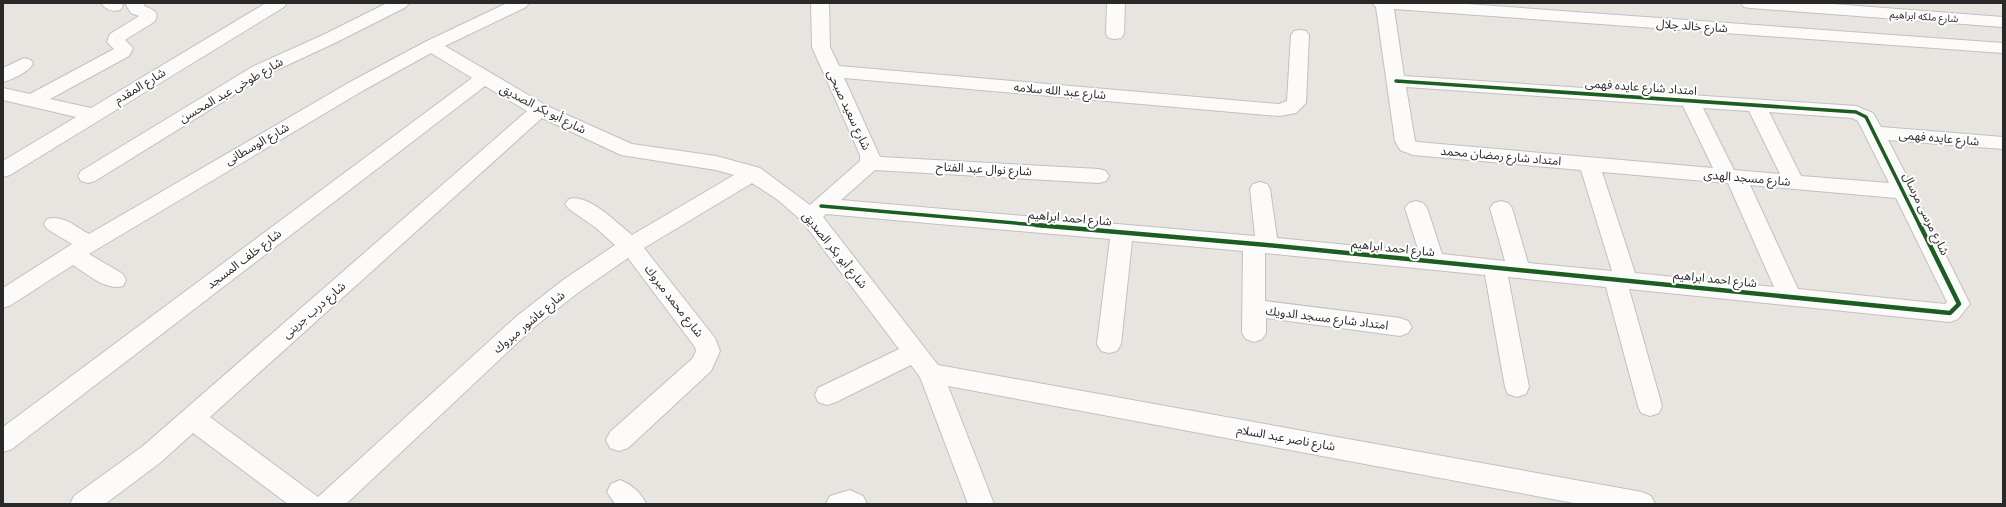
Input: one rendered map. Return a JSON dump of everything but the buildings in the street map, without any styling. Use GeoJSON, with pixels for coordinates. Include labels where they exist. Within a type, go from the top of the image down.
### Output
{"type":"FeatureCollection","features":[{"type":"Feature","properties":{"kind":"street"},"geometry":{"type":"LineString","coordinates":[[32,101],[123,52],[124,48],[116,42],[116,38],[148,18],[148,13],[137,9],[135,5],[136,3]]}},
{"type":"Feature","properties":{"kind":"street","name":"شارع المقدم"},"geometry":{"type":"LineString","coordinates":[[3,170],[278,3]]}},
{"type":"Feature","properties":{"kind":"street","name":"شارع طوخى عبد المحسن"},"geometry":{"type":"LineString","coordinates":[[88,176],[259,71],[331,38],[400,3]]}},
{"type":"Feature","properties":{"kind":"street","name":"شارع الوسطانى"},"geometry":{"type":"LineString","coordinates":[[3,299],[81,249],[247,150],[431,46],[488,20],[520,3]]}},
{"type":"Feature","properties":{"kind":"street","name":"شارع سعيد صبحى"},"geometry":{"type":"LineString","coordinates":[[815,211],[870,162],[870,155],[821,47],[820,3]]}},
{"type":"Feature","properties":{"kind":"street"},"geometry":{"type":"LineString","coordinates":[[1115,34],[1116,3]]}},
{"type":"Feature","properties":{"kind":"street","name":"شارع خالد جلال"},"geometry":{"type":"LineString","coordinates":[[1381,3],[2003,48]]}},
{"type":"Feature","properties":{"kind":"street"},"geometry":{"type":"LineString","coordinates":[[1384,3],[1396,81]]}},
{"type":"Feature","properties":{"kind":"street","name":"شارع ملكه ابراهيم"},"geometry":{"type":"LineString","coordinates":[[1750,3],[2003,22]]}},
{"type":"Feature","properties":{"kind":"street","name":"شارع عبد الله سلامه"},"geometry":{"type":"LineString","coordinates":[[831,71],[1272,109],[1289,109],[1296,103],[1300,35]]}},
{"type":"Feature","properties":{"kind":"street","name":"شارع أبو بكر الصديق"},"geometry":{"type":"LineString","coordinates":[[431,46],[540,110],[628,150],[716,163],[753,173],[785,195],[815,211],[931,372],[981,504]]}},
{"type":"Feature","properties":{"kind":"street"},"geometry":{"type":"LineString","coordinates":[[3,76],[24,64]]}},
{"type":"Feature","properties":{"kind":"street","name":"شارع خلف المسجد"},"geometry":{"type":"LineString","coordinates":[[3,441],[484,78]]}},
{"type":"Feature","properties":{"kind":"street","name":"امتداد شارع عايده فهمى"},"geometry":{"type":"LineString","coordinates":[[1396,81],[1856,112],[1866,118],[1874,133]]}},
{"type":"Feature","properties":{"kind":"street","name":"امتداد شارع رمضان محمد"},"geometry":{"type":"LineString","coordinates":[[1396,81],[1404,141],[1407,145],[1413,148],[1590,164]]}},
{"type":"Feature","properties":{"kind":"street"},"geometry":{"type":"LineString","coordinates":[[3,94],[93,114]]}},
{"type":"Feature","properties":{"kind":"street"},"geometry":{"type":"LineString","coordinates":[[1690,101],[1731,176],[1790,297]]}},
{"type":"Feature","properties":{"kind":"street"},"geometry":{"type":"LineString","coordinates":[[1756,105],[1794,182]]}},
{"type":"Feature","properties":{"kind":"street","name":"شارع درب جرينى"},"geometry":{"type":"LineString","coordinates":[[83,504],[110,486],[152,454],[540,110]]}},
{"type":"Feature","properties":{"kind":"street","name":"شارع عايده فهمى"},"geometry":{"type":"LineString","coordinates":[[1874,133],[2003,143]]}},
{"type":"Feature","properties":{"kind":"street","name":"شارع مرسى مرسال"},"geometry":{"type":"LineString","coordinates":[[1874,133],[1905,192],[1959,304]]}},
{"type":"Feature","properties":{"kind":"street","name":"شارع نوال عبد الفتاح"},"geometry":{"type":"LineString","coordinates":[[870,162],[1099,176]]}},
{"type":"Feature","properties":{"kind":"street"},"geometry":{"type":"LineString","coordinates":[[1590,164],[1620,280],[1650,406]]}},
{"type":"Feature","properties":{"kind":"street","name":"شارع مسجد الهدى"},"geometry":{"type":"LineString","coordinates":[[1590,164],[1905,192]]}},
{"type":"Feature","properties":{"kind":"street","name":"شارع عاشور مبروك"},"geometry":{"type":"LineString","coordinates":[[328,504],[525,322],[615,254],[753,173]]}},
{"type":"Feature","properties":{"kind":"street"},"geometry":{"type":"LineString","coordinates":[[1254,333],[1254,308],[1261,245],[1260,189]]}},
{"type":"Feature","properties":{"kind":"street","name":"شارع محمد مبروك"},"geometry":{"type":"LineString","coordinates":[[576,204],[604,223],[630,246],[704,339],[708,351],[702,364],[619,440]]}},
{"type":"Feature","properties":{"kind":"street"},"geometry":{"type":"LineString","coordinates":[[1416,208],[1433,262]]}},
{"type":"Feature","properties":{"kind":"street"},"geometry":{"type":"LineString","coordinates":[[1501,208],[1519,270]]}},
{"type":"Feature","properties":{"kind":"street","name":"شارع احمد ابراهيم"},"geometry":{"type":"LineString","coordinates":[[815,211],[1122,233],[1261,245],[1950,313],[1959,304]]}},
{"type":"Feature","properties":{"kind":"street"},"geometry":{"type":"LineString","coordinates":[[55,224],[115,280]]}},
{"type":"Feature","properties":{"kind":"street"},"geometry":{"type":"LineString","coordinates":[[1109,344],[1122,233]]}},
{"type":"Feature","properties":{"kind":"street"},"geometry":{"type":"LineString","coordinates":[[1495,268],[1517,387]]}},
{"type":"Feature","properties":{"kind":"street","name":"امتداد شارع مسجد الدويك"},"geometry":{"type":"LineString","coordinates":[[1254,308],[1400,327]]}},
{"type":"Feature","properties":{"kind":"street"},"geometry":{"type":"LineString","coordinates":[[827,395],[916,352]]}},
{"type":"Feature","properties":{"kind":"street","name":"شارع ناصر عبد السلام"},"geometry":{"type":"LineString","coordinates":[[931,372],[1642,504]]}},
{"type":"Feature","properties":{"kind":"street"},"geometry":{"type":"LineString","coordinates":[[192,418],[308,504]]}},
{"type":"Feature","properties":{"kind":"street"},"geometry":{"type":"LineString","coordinates":[[839,504],[850,502],[854,504]]}},
{"type":"Feature","properties":{"kind":"cycle path"},"geometry":{"type":"LineString","coordinates":[[821,206],[1267,245],[1950,313],[1959,304],[1866,117],[1856,112],[1396,81]]}}]}
